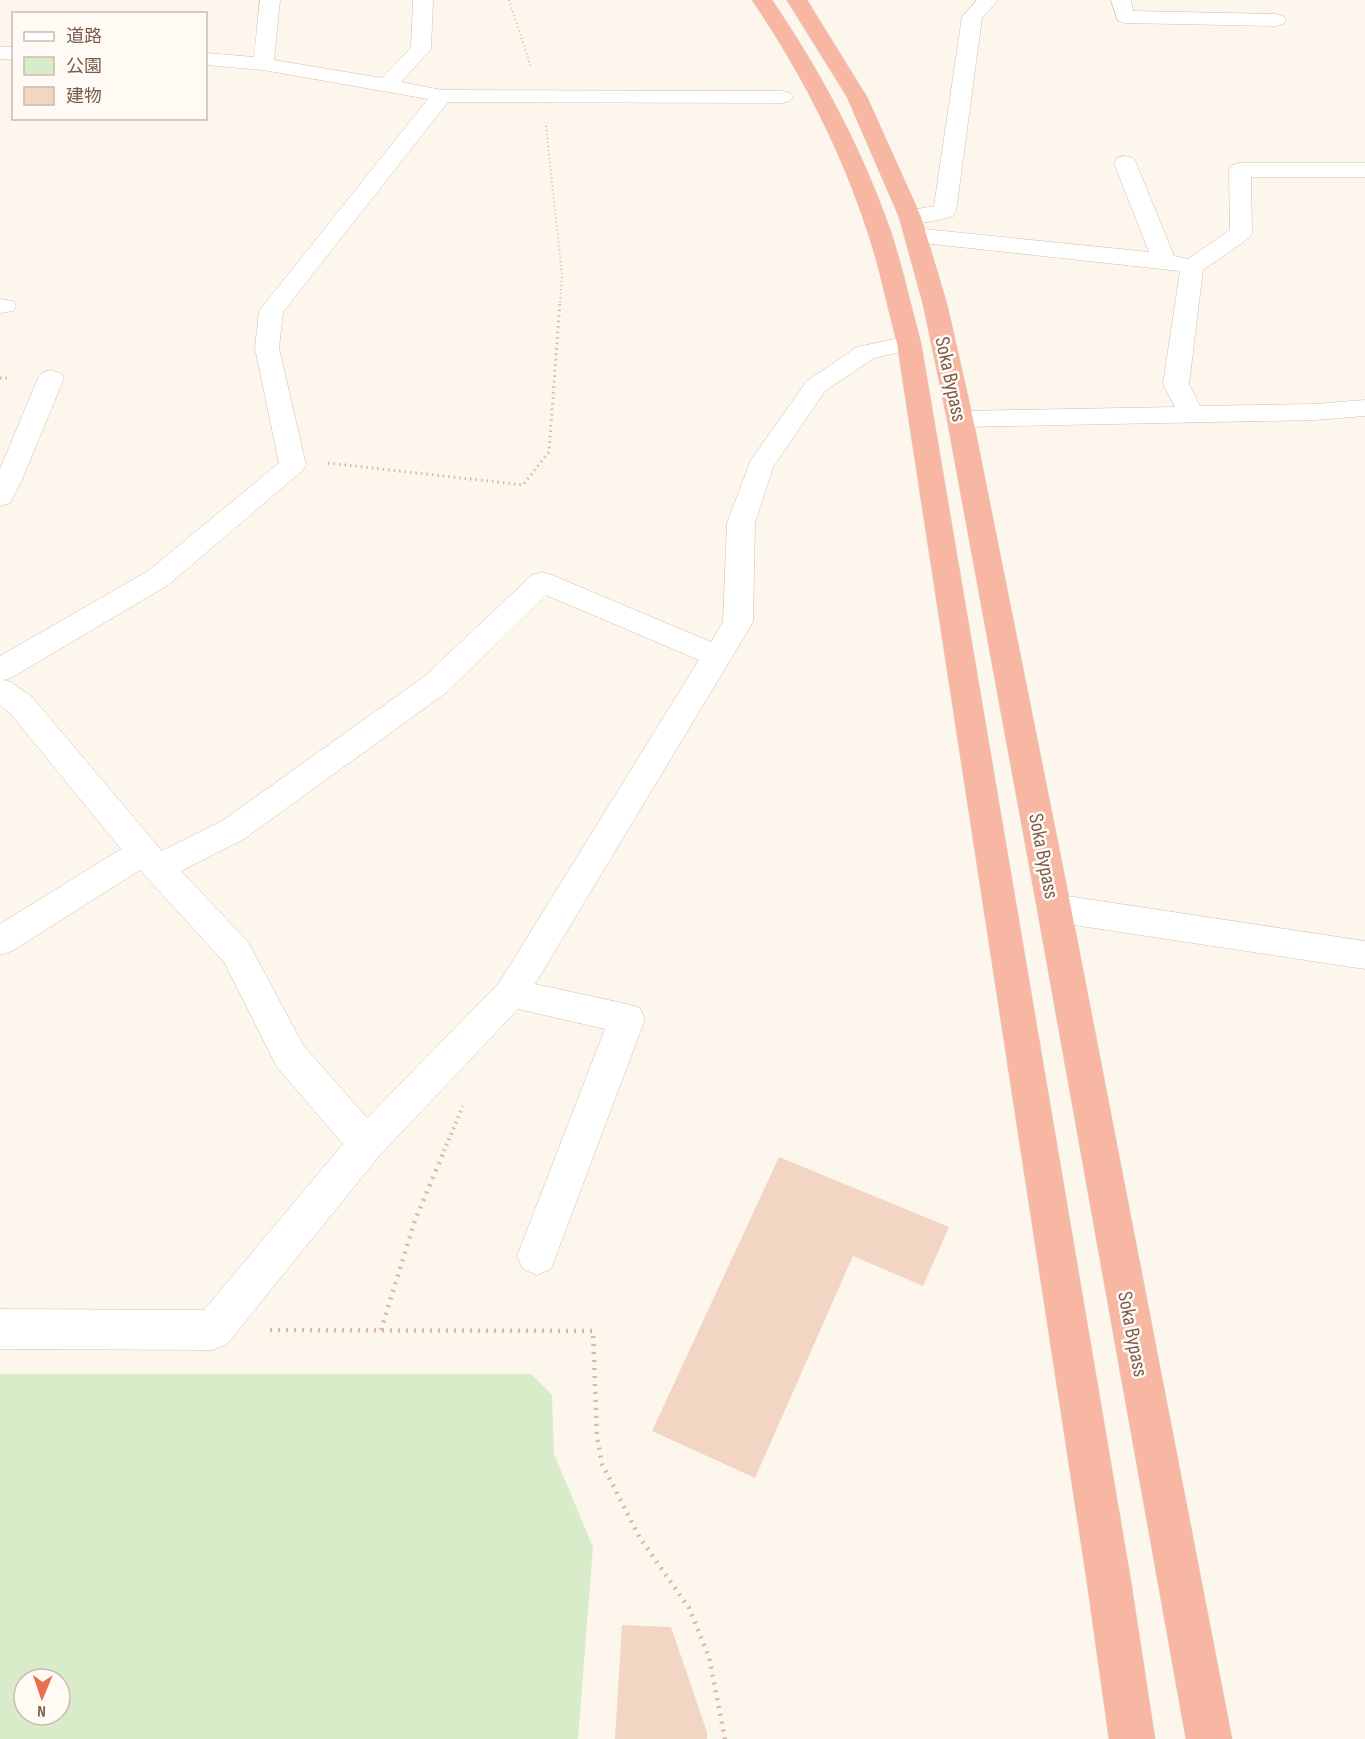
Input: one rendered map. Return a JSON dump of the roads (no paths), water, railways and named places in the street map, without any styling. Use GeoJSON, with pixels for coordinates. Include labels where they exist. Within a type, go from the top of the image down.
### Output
{"type":"FeatureCollection","features":[{"type":"Feature","properties":{"kind":"highway","name":"Soka Bypass"},"geometry":{"type":"LineString","coordinates":[[762,0],[802,60],[851,161],[880,233],[909,343],[1107,1571],[1132,1739]]}},
{"type":"Feature","properties":{"kind":"highway","name":"Soka Bypass"},"geometry":{"type":"LineString","coordinates":[[797,0],[857,97],[912,226],[935,304],[960,419],[1054,908],[1209,1739]]}},
{"type":"Feature","properties":{"kind":"street"},"geometry":{"type":"LineString","coordinates":[[263,64],[270,0]]}},
{"type":"Feature","properties":{"kind":"street"},"geometry":{"type":"LineString","coordinates":[[387,85],[421,49],[423,0]]}},
{"type":"Feature","properties":{"kind":"street"},"geometry":{"type":"LineString","coordinates":[[912,226],[945,211],[972,17],[988,0]]}},
{"type":"Feature","properties":{"kind":"street"},"geometry":{"type":"LineString","coordinates":[[1121,0],[1125,17],[1277,24],[1268,0]]}},
{"type":"Feature","properties":{"kind":"street"},"geometry":{"type":"LineString","coordinates":[[207,59],[263,64],[442,96],[783,97]]}},
{"type":"Feature","properties":{"kind":"street"},"geometry":{"type":"LineString","coordinates":[[0,670],[158,578],[293,465],[267,348],[271,311],[442,96]]}},
{"type":"Feature","properties":{"kind":"street"},"geometry":{"type":"LineString","coordinates":[[1125,163],[1164,261]]}},
{"type":"Feature","properties":{"kind":"street"},"geometry":{"type":"LineString","coordinates":[[912,226],[1164,261],[1192,267],[1241,233],[1240,170],[1365,170]]}},
{"type":"Feature","properties":{"kind":"street"},"geometry":{"type":"LineString","coordinates":[[1191,413],[1176,384],[1192,267]]}},
{"type":"Feature","properties":{"kind":"street"},"geometry":{"type":"LineString","coordinates":[[0,1329],[213,1330],[366,1144],[511,993],[738,622],[741,524],[760,466],[816,386],[866,352],[909,343]]}},
{"type":"Feature","properties":{"kind":"street"},"geometry":{"type":"LineString","coordinates":[[0,497],[51,378]]}},
{"type":"Feature","properties":{"kind":"street"},"geometry":{"type":"LineString","coordinates":[[960,419],[1315,412],[1365,408]]}},
{"type":"Feature","properties":{"kind":"street"},"geometry":{"type":"LineString","coordinates":[[0,941],[150,860],[233,830],[436,684],[542,582],[717,656]]}},
{"type":"Feature","properties":{"kind":"street"},"geometry":{"type":"LineString","coordinates":[[0,690],[21,705],[150,860],[236,952],[290,1056],[366,1144]]}},
{"type":"Feature","properties":{"kind":"street"},"geometry":{"type":"LineString","coordinates":[[1054,908],[1365,955]]}},
{"type":"Feature","properties":{"kind":"street"},"geometry":{"type":"LineString","coordinates":[[511,993],[627,1020],[537,1256]]}}]}
